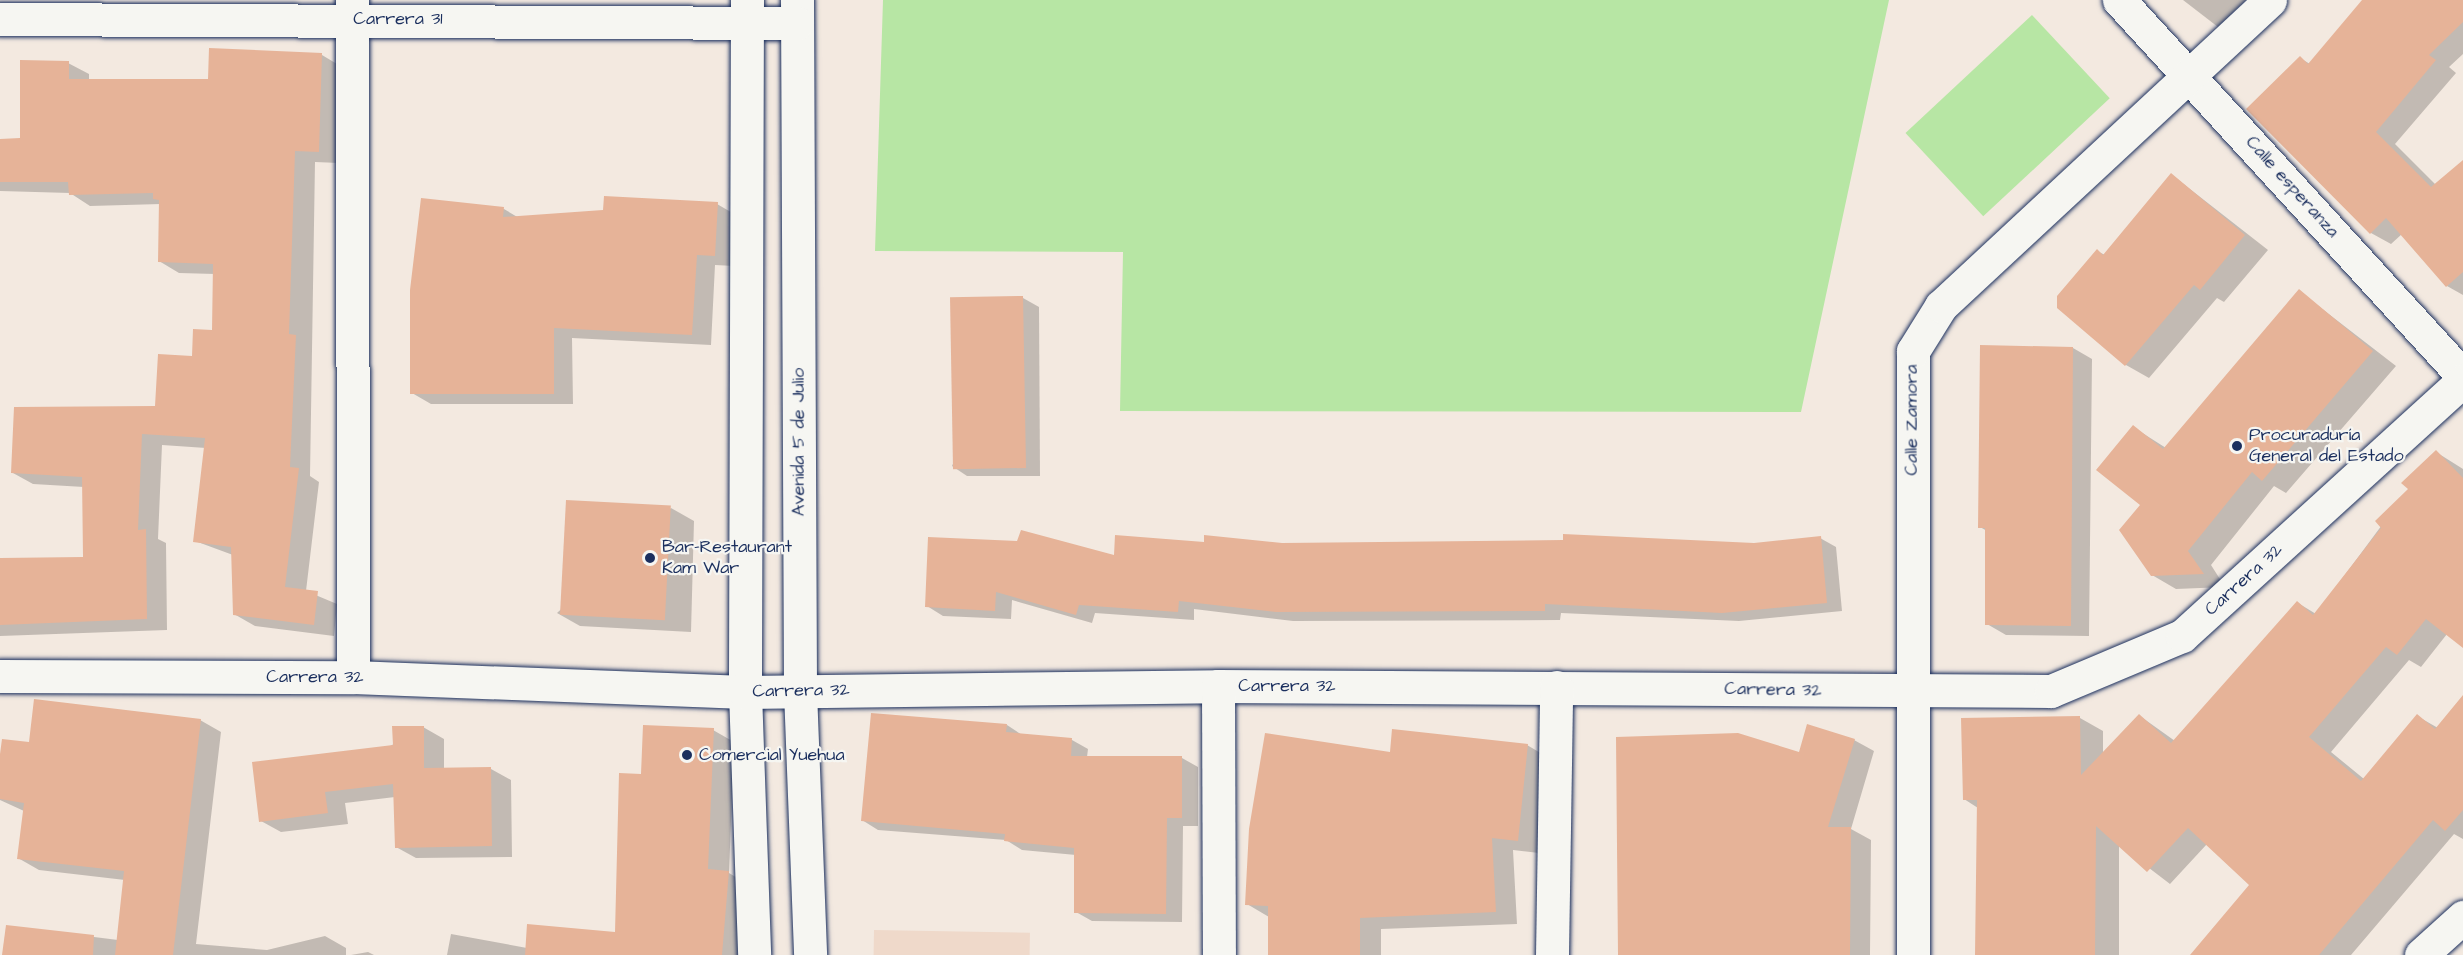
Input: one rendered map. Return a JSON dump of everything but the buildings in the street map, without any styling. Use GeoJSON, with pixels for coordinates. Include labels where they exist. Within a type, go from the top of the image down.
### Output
{"type":"FeatureCollection","features":[{"type":"Feature","properties":{"kind":"street","name":"Calle esperanza"},"geometry":{"type":"LineString","coordinates":[[2119,0],[2189,74],[2463,378]]}},
{"type":"Feature","properties":{"kind":"street","name":"Calle Zamora"},"geometry":{"type":"LineString","coordinates":[[1913,955],[1911,691],[1913,351],[1941,306],[2270,0]]}},
{"type":"Feature","properties":{"kind":"street","name":"Carrera 31"},"geometry":{"type":"LineString","coordinates":[[0,19],[351,10],[797,12]]}},
{"type":"Feature","properties":{"kind":"street"},"geometry":{"type":"LineString","coordinates":[[351,10],[353,677]]}},
{"type":"Feature","properties":{"kind":"street"},"geometry":{"type":"LineString","coordinates":[[747,11],[745,692],[754,955]]}},
{"type":"Feature","properties":{"kind":"street","name":"Avenida 5 de Julio"},"geometry":{"type":"LineString","coordinates":[[797,12],[800,691],[810,955]]}},
{"type":"Feature","properties":{"kind":"street","name":"Carrera 32"},"geometry":{"type":"LineString","coordinates":[[0,676],[353,677],[745,692],[1218,686],[2051,692],[2182,636],[2463,378]]}},
{"type":"Feature","properties":{"kind":"street"},"geometry":{"type":"LineString","coordinates":[[1218,686],[1219,955]]}},
{"type":"Feature","properties":{"kind":"street"},"geometry":{"type":"LineString","coordinates":[[1552,955],[1556,687]]}},
{"type":"Feature","properties":{"kind":"street"},"geometry":{"type":"LineString","coordinates":[[2421,955],[2463,917]]}},
{"type":"Feature","properties":{"kind":"shaded area"},"geometry":{"type":"Polygon","coordinates":[[[874,930],[1030,933],[1030,955],[874,955],[874,930]]]}},
{"type":"Feature","properties":{"kind":"green space"},"geometry":{"type":"Polygon","coordinates":[[[883,0],[1889,0],[1801,412],[1120,411],[1123,252],[875,251],[883,0]]]}},
{"type":"Feature","properties":{"kind":"green space"},"geometry":{"type":"Polygon","coordinates":[[[2032,15],[2110,98],[1983,216],[1905,133],[2032,15]]]}},
{"type":"Feature","properties":{"kind":"place","name":"Procuraduría General del Estado"},"geometry":{"type":"Point","coordinates":[2237,446]}},
{"type":"Feature","properties":{"kind":"place","name":"Bar-Restaurant Kam War"},"geometry":{"type":"Point","coordinates":[650,558]}},
{"type":"Feature","properties":{"kind":"place","name":"Comercial Yuehua"},"geometry":{"type":"Point","coordinates":[687,755]}}]}
